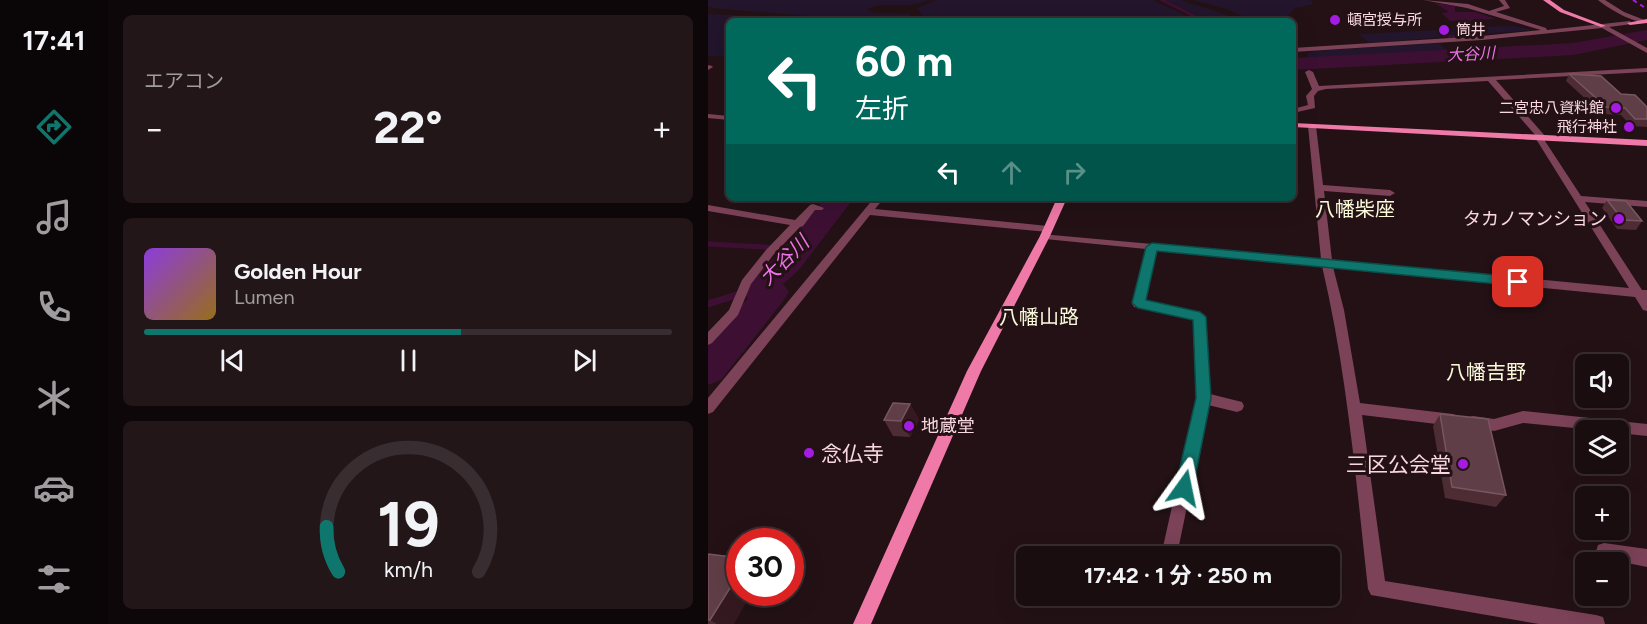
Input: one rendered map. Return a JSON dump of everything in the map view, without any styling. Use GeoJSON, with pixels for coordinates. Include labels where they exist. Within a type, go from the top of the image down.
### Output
{"type":"FeatureCollection","features":[{"type":"Feature","properties":{"kind":"street"},"geometry":{"type":"LineString","coordinates":[[1426,0],[1490,12],[1548,31]]}},
{"type":"Feature","properties":{"kind":"street"},"geometry":{"type":"LineString","coordinates":[[1490,12],[1508,7],[1502,0]]}},
{"type":"Feature","properties":{"kind":"street"},"geometry":{"type":"LineString","coordinates":[[1546,0],[1562,11],[1603,26],[1647,51]]}},
{"type":"Feature","properties":{"kind":"street"},"geometry":{"type":"LineString","coordinates":[[1601,0],[1622,13],[1646,22]]}},
{"type":"Feature","properties":{"kind":"street"},"geometry":{"type":"LineString","coordinates":[[1296,50],[1470,39],[1646,22]]}},
{"type":"Feature","properties":{"kind":"street"},"geometry":{"type":"LineString","coordinates":[[1296,110],[1312,106],[1310,96],[1316,89],[1647,70]]}},
{"type":"Feature","properties":{"kind":"street"},"geometry":{"type":"LineString","coordinates":[[1309,72],[1316,89]]}},
{"type":"Feature","properties":{"kind":"street"},"geometry":{"type":"LineString","coordinates":[[1490,78],[1541,139],[1642,293],[1647,307]]}},
{"type":"Feature","properties":{"kind":"street"},"geometry":{"type":"LineString","coordinates":[[708,116],[726,118]]}},
{"type":"Feature","properties":{"kind":"street"},"geometry":{"type":"LineString","coordinates":[[1296,125],[1647,143]]}},
{"type":"Feature","properties":{"kind":"street"},"geometry":{"type":"LineString","coordinates":[[1312,126],[1327,265],[1338,310],[1354,408],[1377,589],[1596,624]]}},
{"type":"Feature","properties":{"kind":"street"},"geometry":{"type":"LineString","coordinates":[[1319,188],[1390,193]]}},
{"type":"Feature","properties":{"kind":"street"},"geometry":{"type":"LineString","coordinates":[[1579,199],[1647,204]]}},
{"type":"Feature","properties":{"kind":"street"},"geometry":{"type":"LineString","coordinates":[[708,408],[851,230],[870,212],[877,201]]}},
{"type":"Feature","properties":{"kind":"street"},"geometry":{"type":"LineString","coordinates":[[862,624],[974,370],[1047,232],[1061,201]]}},
{"type":"Feature","properties":{"kind":"street"},"geometry":{"type":"LineString","coordinates":[[708,340],[736,306],[746,283],[770,252],[818,204]]}},
{"type":"Feature","properties":{"kind":"street"},"geometry":{"type":"LineString","coordinates":[[708,208],[799,224]]}},
{"type":"Feature","properties":{"kind":"street"},"geometry":{"type":"LineString","coordinates":[[870,212],[1047,232],[1152,247],[1642,293]]}},
{"type":"Feature","properties":{"kind":"street"},"geometry":{"type":"LineString","coordinates":[[1152,247],[1138,303],[1200,317],[1203,398],[1171,546]]}},
{"type":"Feature","properties":{"kind":"street"},"geometry":{"type":"LineString","coordinates":[[1203,398],[1237,406]]}},
{"type":"Feature","properties":{"kind":"street"},"geometry":{"type":"LineString","coordinates":[[1354,408],[1494,425],[1523,417],[1647,430]]}},
{"type":"Feature","properties":{"kind":"street"},"geometry":{"type":"LineString","coordinates":[[1604,551],[1647,558]]}},
{"type":"Feature","properties":{"kind":"shaded area"},"geometry":{"type":"Polygon","coordinates":[[[708,0],[928,0],[913,5],[882,5],[867,9],[874,13],[910,14],[911,18],[834,18],[708,7],[708,0]]]}},
{"type":"Feature","properties":{"kind":"shaded area"},"geometry":{"type":"Polygon","coordinates":[[[936,0],[1153,0],[1192,18],[925,18],[917,8],[936,0]]]}},
{"type":"Feature","properties":{"kind":"shaded area"},"geometry":{"type":"Polygon","coordinates":[[[1166,0],[1181,0],[1237,18],[1202,18],[1166,0]]]}},
{"type":"Feature","properties":{"kind":"shaded area"},"geometry":{"type":"Polygon","coordinates":[[[1193,0],[1311,0],[1314,4],[1295,8],[1287,18],[1247,18],[1226,9],[1193,0]]]}},
{"type":"Feature","properties":{"kind":"shaded area"},"geometry":{"type":"Polygon","coordinates":[[[1434,3],[1455,6],[1455,12],[1475,12],[1496,19],[1450,21],[1442,13],[1449,12],[1434,3]]]}},
{"type":"Feature","properties":{"kind":"shaded area"},"geometry":{"type":"Polygon","coordinates":[[[708,14],[781,18],[726,18],[726,57],[708,56],[708,14]]]}},
{"type":"Feature","properties":{"kind":"shaded area"},"geometry":{"type":"Polygon","coordinates":[[[1514,26],[1533,30],[1369,43],[1359,34],[1439,30],[1454,32],[1452,27],[1514,26]]]}},
{"type":"Feature","properties":{"kind":"shaded area"},"geometry":{"type":"Polygon","coordinates":[[[1439,43],[1448,51],[1307,59],[1308,53],[1314,51],[1439,43]]]}},
{"type":"Feature","properties":{"kind":"building"},"geometry":{"type":"Polygon","coordinates":[[[1569,74],[1601,76],[1621,94],[1635,95],[1647,107],[1647,119],[1635,119],[1625,108],[1606,107],[1569,74]]]}},
{"type":"Feature","properties":{"kind":"building"},"geometry":{"type":"Polygon","coordinates":[[[1607,200],[1626,201],[1642,221],[1623,220],[1607,200]]]}},
{"type":"Feature","properties":{"kind":"building"},"geometry":{"type":"Polygon","coordinates":[[[893,403],[910,404],[901,421],[884,420],[893,403]]]}},
{"type":"Feature","properties":{"kind":"building","name":"三区公会堂"},"geometry":{"type":"Polygon","coordinates":[[[1440,414],[1488,419],[1506,495],[1452,487],[1440,414]]]}},
{"type":"Feature","properties":{"kind":"building"},"geometry":{"type":"Polygon","coordinates":[[[708,554],[726,556],[726,594],[708,620],[708,554]]]}},
{"type":"Feature","properties":{"kind":"waterway"},"geometry":{"type":"LineString","coordinates":[[1162,0],[1198,18]]}},
{"type":"Feature","properties":{"kind":"waterway"},"geometry":{"type":"LineString","coordinates":[[1449,37],[1479,33],[1470,21]]}},
{"type":"Feature","properties":{"kind":"waterway","name":"大谷川"},"geometry":{"type":"LineString","coordinates":[[1296,64],[1573,49],[1647,35]]}},
{"type":"Feature","properties":{"kind":"waterway","name":"大谷川"},"geometry":{"type":"LineString","coordinates":[[708,370],[772,292],[756,289],[787,264],[838,201]]}},
{"type":"Feature","properties":{"kind":"waterway"},"geometry":{"type":"LineString","coordinates":[[708,244],[799,249]]}},
{"type":"Feature","properties":{"kind":"waterway"},"geometry":{"type":"LineString","coordinates":[[708,304],[756,289]]}},
{"type":"Feature","properties":{"kind":"railway"},"geometry":{"type":"LineString","coordinates":[[1633,0],[1647,9]]}},
{"type":"Feature","properties":{"kind":"place","name":"頓宮授与所"},"geometry":{"type":"Point","coordinates":[1335,20]}},
{"type":"Feature","properties":{"kind":"place","name":"筒井"},"geometry":{"type":"Point","coordinates":[1444,30]}},
{"type":"Feature","properties":{"kind":"place","name":"二宮忠八資料館"},"geometry":{"type":"Point","coordinates":[1616,108]}},
{"type":"Feature","properties":{"kind":"place","name":"飛行神社"},"geometry":{"type":"Point","coordinates":[1629,127]}},
{"type":"Feature","properties":{"kind":"place","name":"タカノマンション"},"geometry":{"type":"Point","coordinates":[1619,219]}},
{"type":"Feature","properties":{"kind":"place","name":"地蔵堂"},"geometry":{"type":"Point","coordinates":[909,426]}},
{"type":"Feature","properties":{"kind":"place","name":"念仏寺"},"geometry":{"type":"Point","coordinates":[809,453]}},
{"type":"Feature","properties":{"kind":"place","name":"三区公会堂"},"geometry":{"type":"Point","coordinates":[1463,464]}},
{"type":"Feature","properties":{"kind":"district","name":"八幡柴座"},"geometry":{"type":"Point","coordinates":[1355,209]}},
{"type":"Feature","properties":{"kind":"district","name":"八幡山路"},"geometry":{"type":"Point","coordinates":[1039,317]}},
{"type":"Feature","properties":{"kind":"district","name":"八幡吉野"},"geometry":{"type":"Point","coordinates":[1486,372]}},
{"type":"Feature","properties":{"kind":"route"},"geometry":{"type":"LineString","coordinates":[[1184,488],[1203,398],[1200,317],[1138,303],[1152,247],[1518,282]]}}]}
